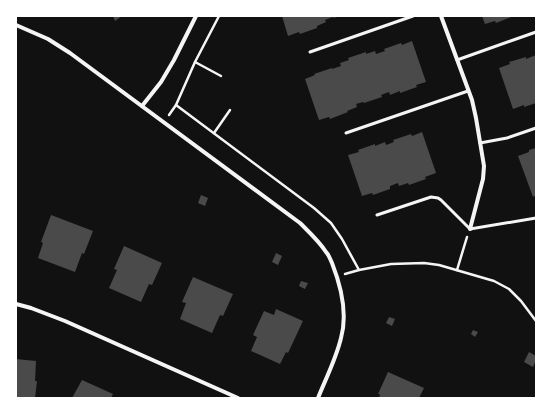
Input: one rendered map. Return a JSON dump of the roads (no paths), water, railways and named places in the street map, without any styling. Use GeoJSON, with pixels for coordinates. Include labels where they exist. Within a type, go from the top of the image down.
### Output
{"type":"FeatureCollection","features":[{"type":"Feature","properties":{"kind":"street"},"geometry":{"type":"LineString","coordinates":[[142,106],[161,82],[196,16]]}},
{"type":"Feature","properties":{"kind":"street"},"geometry":{"type":"LineString","coordinates":[[441,16],[476,118],[484,166],[484,173],[470,229]]}},
{"type":"Feature","properties":{"kind":"street"},"geometry":{"type":"LineString","coordinates":[[16,25],[48,39],[70,53],[300,223],[314,237],[327,254],[337,277],[344,316],[343,330],[337,352],[318,398]]}},
{"type":"Feature","properties":{"kind":"street"},"geometry":{"type":"LineString","coordinates":[[16,304],[65,321],[238,398]]}},
{"type":"Feature","properties":{"kind":"lane"},"geometry":{"type":"LineString","coordinates":[[310,52],[413,16]]}},
{"type":"Feature","properties":{"kind":"lane"},"geometry":{"type":"LineString","coordinates":[[457,60],[536,32]]}},
{"type":"Feature","properties":{"kind":"lane"},"geometry":{"type":"LineString","coordinates":[[346,133],[468,91]]}},
{"type":"Feature","properties":{"kind":"lane"},"geometry":{"type":"LineString","coordinates":[[480,143],[507,138],[536,128]]}},
{"type":"Feature","properties":{"kind":"lane"},"geometry":{"type":"LineString","coordinates":[[377,215],[428,197],[434,197],[445,203],[470,229],[536,218]]}}]}
